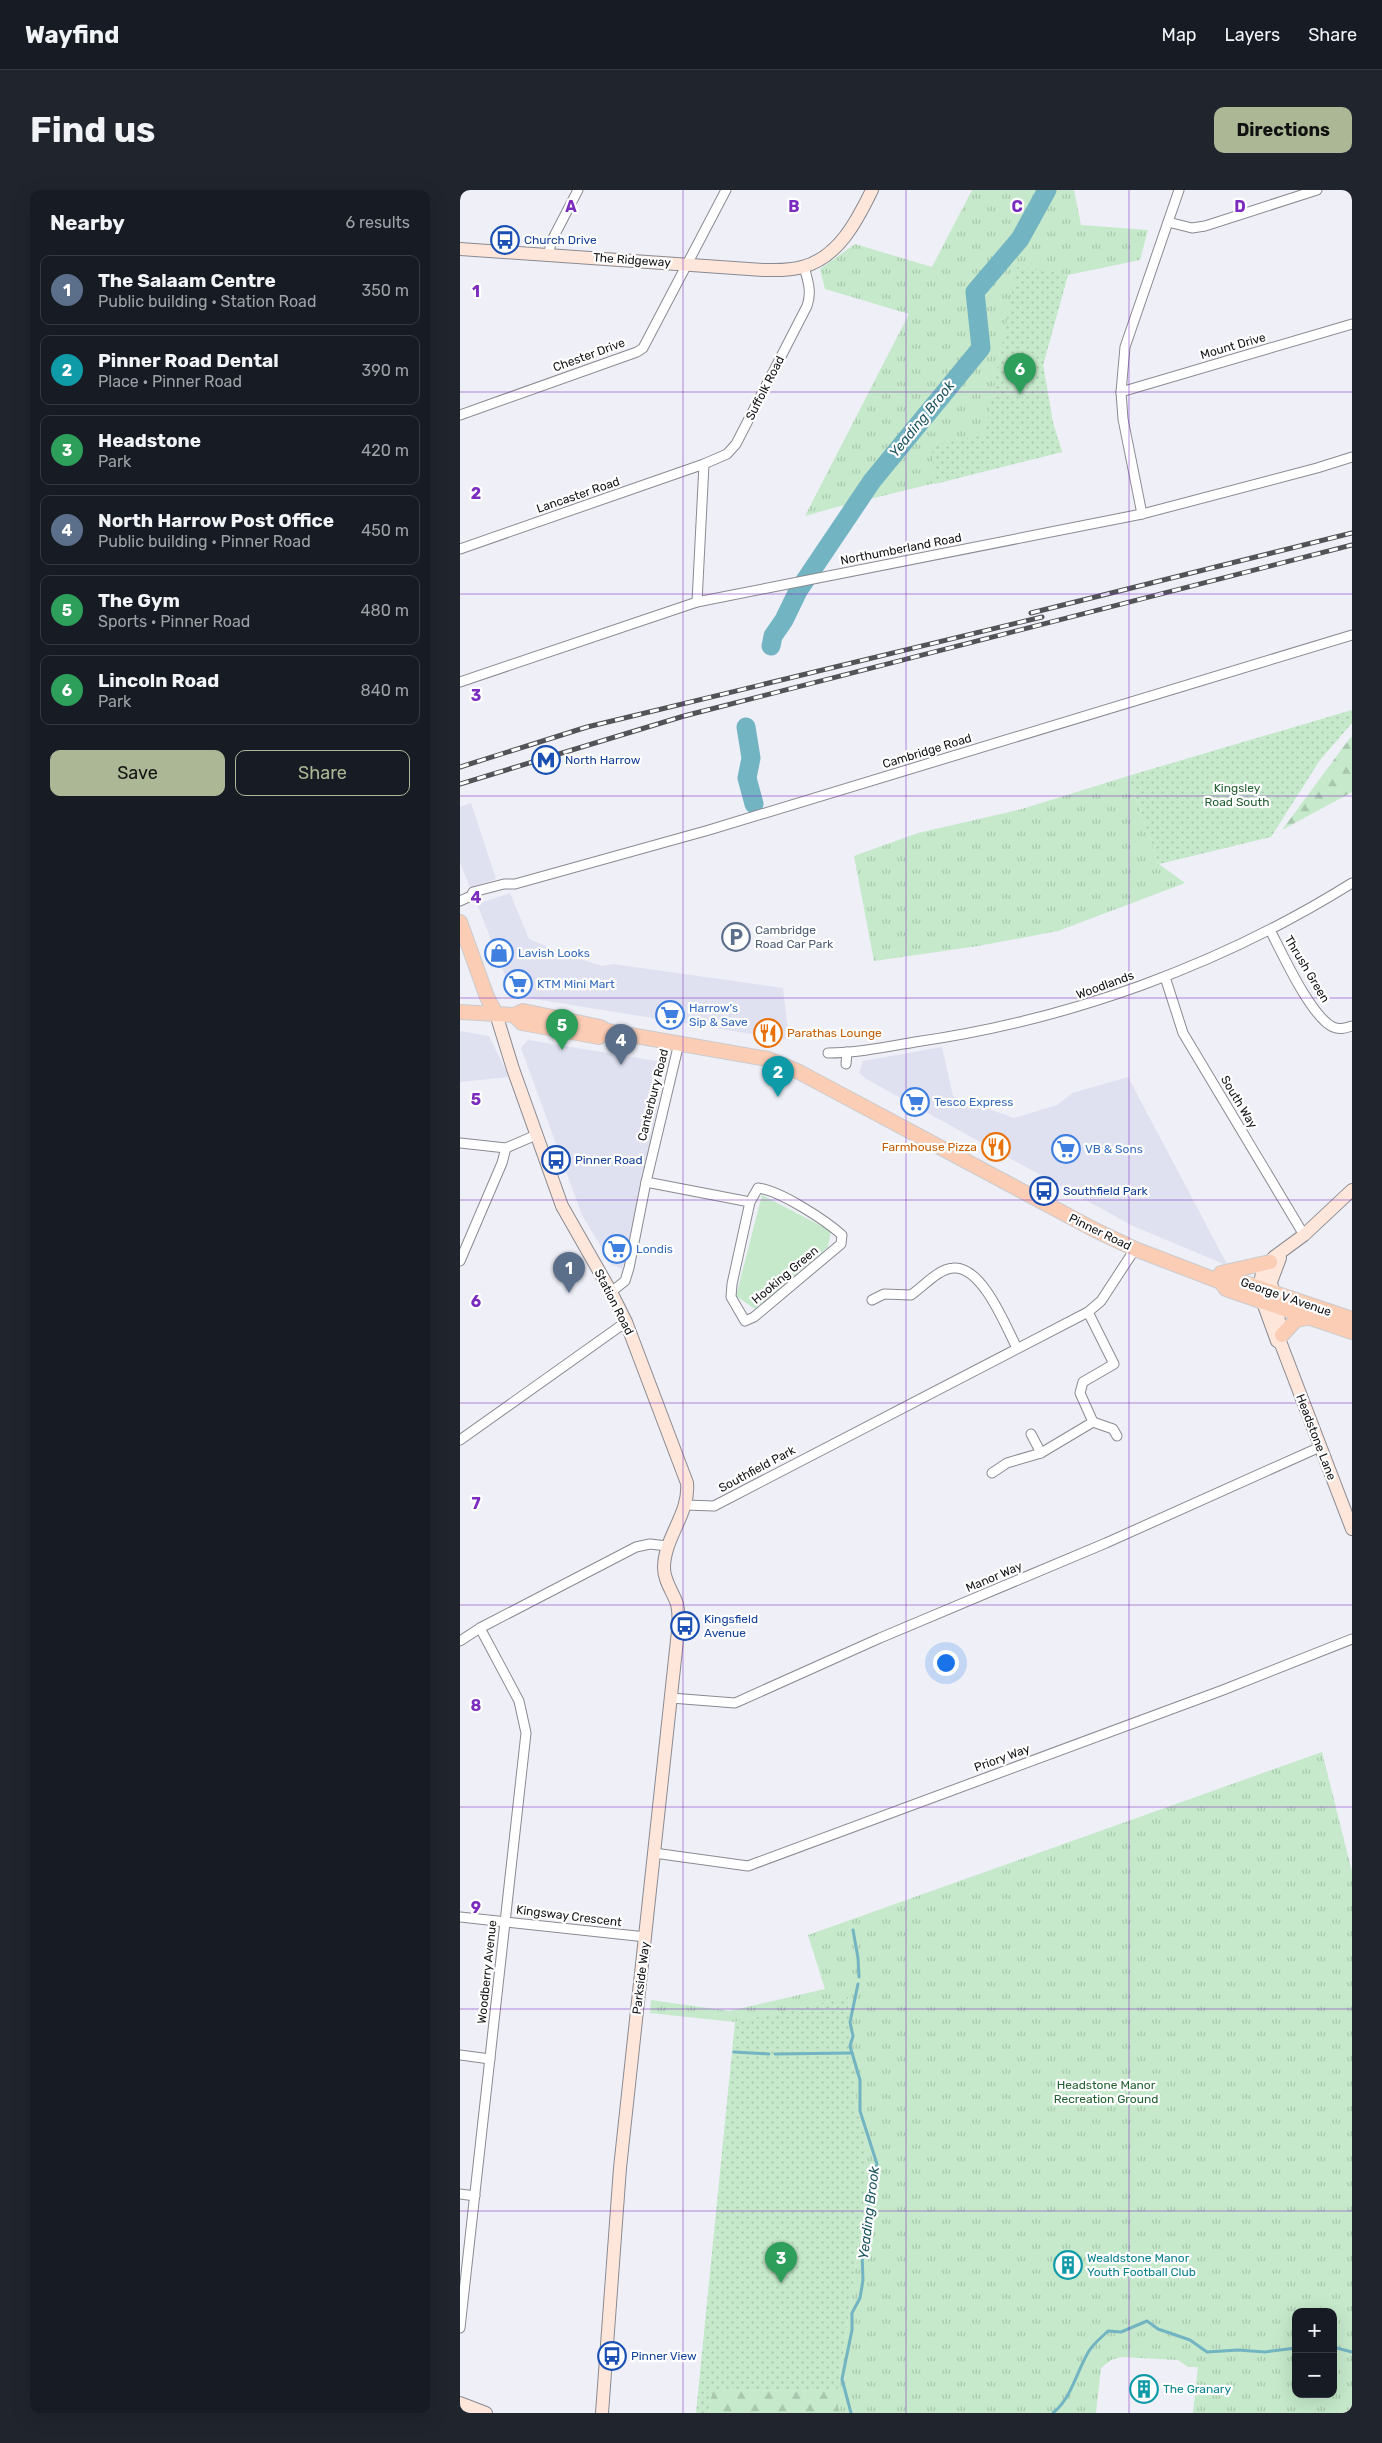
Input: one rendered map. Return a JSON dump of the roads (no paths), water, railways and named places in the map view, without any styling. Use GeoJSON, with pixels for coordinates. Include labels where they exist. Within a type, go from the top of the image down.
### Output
{"type":"FeatureCollection","features":[{"type":"Feature","properties":{"kind":"main road","name":"Station Road"},"geometry":{"type":"LineString","coordinates":[[460,922],[487,997],[496,1014]]}},
{"type":"Feature","properties":{"kind":"main road","name":"Pinner Road"},"geometry":{"type":"LineString","coordinates":[[460,1012],[514,1015],[522,1011],[600,1027],[607,1031],[768,1060],[799,1072],[1056,1210],[1135,1249],[1215,1279],[1226,1289],[1268,1304]]}},
{"type":"Feature","properties":{"kind":"main road"},"geometry":{"type":"LineString","coordinates":[[1215,1279],[1275,1258]]}},
{"type":"Feature","properties":{"kind":"main road","name":"George V Avenue"},"geometry":{"type":"LineString","coordinates":[[1215,1279],[1230,1278],[1352,1319]]}},
{"type":"Feature","properties":{"kind":"main road","name":"George V Avenue"},"geometry":{"type":"LineString","coordinates":[[1268,1304],[1352,1332]]}},
{"type":"Feature","properties":{"kind":"main road"},"geometry":{"type":"LineString","coordinates":[[1282,1340],[1296,1320],[1307,1318]]}},
{"type":"Feature","properties":{"kind":"street"},"geometry":{"type":"LineString","coordinates":[[549,253],[551,242],[578,190]]}},
{"type":"Feature","properties":{"kind":"street","name":"Chester Drive"},"geometry":{"type":"LineString","coordinates":[[460,415],[637,352],[643,348],[726,190]]}},
{"type":"Feature","properties":{"kind":"street"},"geometry":{"type":"LineString","coordinates":[[804,267],[830,253],[854,226],[872,190]]}},
{"type":"Feature","properties":{"kind":"street"},"geometry":{"type":"LineString","coordinates":[[1142,514],[1123,419],[1121,392],[1125,347],[1179,190]]}},
{"type":"Feature","properties":{"kind":"street"},"geometry":{"type":"LineString","coordinates":[[1168,222],[1192,228],[1205,226],[1317,190]]}},
{"type":"Feature","properties":{"kind":"street","name":"The Ridgeway"},"geometry":{"type":"LineString","coordinates":[[460,248],[763,270],[804,267]]}},
{"type":"Feature","properties":{"kind":"street","name":"Suffolk Road"},"geometry":{"type":"LineString","coordinates":[[704,464],[727,454],[736,444],[807,306],[810,289],[804,267]]}},
{"type":"Feature","properties":{"kind":"street","name":"Mount Drive"},"geometry":{"type":"LineString","coordinates":[[1121,392],[1352,324]]}},
{"type":"Feature","properties":{"kind":"street","name":"Northumberland Road"},"geometry":{"type":"LineString","coordinates":[[460,682],[697,602],[1142,514],[1352,457]]}},
{"type":"Feature","properties":{"kind":"street"},"geometry":{"type":"LineString","coordinates":[[697,602],[704,464]]}},
{"type":"Feature","properties":{"kind":"street","name":"Lancaster Road"},"geometry":{"type":"LineString","coordinates":[[460,549],[704,464]]}},
{"type":"Feature","properties":{"kind":"street","name":"Cambridge Road"},"geometry":{"type":"LineString","coordinates":[[460,901],[471,896],[473,892],[504,884],[508,886],[716,828],[1352,635]]}},
{"type":"Feature","properties":{"kind":"street","name":"Woodlands"},"geometry":{"type":"LineString","coordinates":[[828,1054],[965,1035],[1073,1010],[1165,977],[1270,930],[1352,883]]}},
{"type":"Feature","properties":{"kind":"street","name":"Thrush Green"},"geometry":{"type":"LineString","coordinates":[[1270,930],[1305,995],[1320,1014],[1336,1028],[1352,1026]]}},
{"type":"Feature","properties":{"kind":"street","name":"South Way"},"geometry":{"type":"LineString","coordinates":[[1165,977],[1183,1033],[1304,1235]]}},
{"type":"Feature","properties":{"kind":"street","name":"Station Road"},"geometry":{"type":"LineString","coordinates":[[496,1014],[536,1135],[567,1218],[611,1292],[626,1322],[687,1483],[688,1494],[685,1504],[667,1546]]}},
{"type":"Feature","properties":{"kind":"street","name":"Canterbury Road"},"geometry":{"type":"LineString","coordinates":[[611,1292],[625,1281],[629,1268],[646,1182],[679,1043]]}},
{"type":"Feature","properties":{"kind":"street"},"geometry":{"type":"LineString","coordinates":[[846,1064],[847,1052]]}},
{"type":"Feature","properties":{"kind":"street"},"geometry":{"type":"LineString","coordinates":[[460,1143],[506,1148],[536,1135]]}},
{"type":"Feature","properties":{"kind":"street"},"geometry":{"type":"LineString","coordinates":[[460,1260],[502,1163],[506,1148]]}},
{"type":"Feature","properties":{"kind":"street"},"geometry":{"type":"LineString","coordinates":[[646,1182],[750,1202]]}},
{"type":"Feature","properties":{"kind":"street","name":"Hooking Green"},"geometry":{"type":"LineString","coordinates":[[758,1188],[770,1190],[842,1235],[841,1244],[754,1317],[745,1321],[731,1297],[750,1202],[758,1188]]}},
{"type":"Feature","properties":{"kind":"street"},"geometry":{"type":"LineString","coordinates":[[1268,1304],[1266,1290],[1280,1261],[1275,1258],[1304,1235],[1352,1190]]}},
{"type":"Feature","properties":{"kind":"street","name":"Southfield Park"},"geometry":{"type":"LineString","coordinates":[[685,1504],[714,1506],[1088,1312],[1101,1301],[1135,1249]]}},
{"type":"Feature","properties":{"kind":"street"},"geometry":{"type":"LineString","coordinates":[[872,1300],[884,1294],[911,1295],[942,1272],[954,1267],[966,1271],[983,1284],[1017,1348]]}},
{"type":"Feature","properties":{"kind":"street","name":"Headstone Lane"},"geometry":{"type":"LineString","coordinates":[[1268,1304],[1352,1529]]}},
{"type":"Feature","properties":{"kind":"street"},"geometry":{"type":"LineString","coordinates":[[1088,1312],[1114,1364],[1083,1382],[1080,1393],[1093,1422],[1113,1429],[1117,1436]]}},
{"type":"Feature","properties":{"kind":"street"},"geometry":{"type":"LineString","coordinates":[[460,1440],[626,1322]]}},
{"type":"Feature","properties":{"kind":"street"},"geometry":{"type":"LineString","coordinates":[[992,1472],[1007,1463],[1040,1453],[1093,1422]]}},
{"type":"Feature","properties":{"kind":"street"},"geometry":{"type":"LineString","coordinates":[[1031,1434],[1040,1453]]}},
{"type":"Feature","properties":{"kind":"street","name":"Manor Way"},"geometry":{"type":"LineString","coordinates":[[671,1698],[735,1703],[1106,1543],[1320,1447]]}},
{"type":"Feature","properties":{"kind":"street"},"geometry":{"type":"LineString","coordinates":[[460,1641],[480,1628],[636,1547],[650,1544],[667,1546]]}},
{"type":"Feature","properties":{"kind":"street","name":"Parkside Way"},"geometry":{"type":"LineString","coordinates":[[602,2413],[620,2168],[679,1619],[677,1605],[665,1576],[664,1568],[667,1546]]}},
{"type":"Feature","properties":{"kind":"street","name":"Woodberry Avenue"},"geometry":{"type":"LineString","coordinates":[[460,2328],[526,1733],[519,1701],[480,1628]]}},
{"type":"Feature","properties":{"kind":"street","name":"Priory Way"},"geometry":{"type":"LineString","coordinates":[[654,1853],[748,1866],[1223,1690],[1352,1639]]}},
{"type":"Feature","properties":{"kind":"street","name":"Kingsway Crescent"},"geometry":{"type":"LineString","coordinates":[[460,1917],[646,1937]]}},
{"type":"Feature","properties":{"kind":"street"},"geometry":{"type":"LineString","coordinates":[[460,2056],[490,2059]]}},
{"type":"Feature","properties":{"kind":"street"},"geometry":{"type":"LineString","coordinates":[[460,2194],[475,2196]]}},
{"type":"Feature","properties":{"kind":"street"},"geometry":{"type":"LineString","coordinates":[[460,2403],[486,2413]]}},
{"type":"Feature","properties":{"kind":"waterway","name":"Yeading Brook"},"geometry":{"type":"LineString","coordinates":[[771,646],[773,636],[784,620],[798,591],[872,481],[981,348],[975,292],[1020,239],[1047,190]]}},
{"type":"Feature","properties":{"kind":"waterway","name":"Yeading Brook"},"geometry":{"type":"LineString","coordinates":[[746,727],[751,758],[747,778],[754,804]]}},
{"type":"Feature","properties":{"kind":"waterway","name":"Yeading Brook"},"geometry":{"type":"LineString","coordinates":[[853,1930],[859,1977]]}},
{"type":"Feature","properties":{"kind":"waterway","name":"Yeading Brook"},"geometry":{"type":"LineString","coordinates":[[851,2413],[842,2379],[852,2330],[852,2313],[860,2298],[863,2280],[862,2252],[872,2179],[877,2164],[860,2111],[860,2080],[850,2046],[853,2036],[850,2022],[858,1984]]}},
{"type":"Feature","properties":{"kind":"waterway"},"geometry":{"type":"LineString","coordinates":[[734,2052],[769,2054]]}},
{"type":"Feature","properties":{"kind":"waterway"},"geometry":{"type":"LineString","coordinates":[[775,2054],[852,2053]]}},
{"type":"Feature","properties":{"kind":"waterway","name":"Yeading Brook"},"geometry":{"type":"LineString","coordinates":[[1053,2413],[1070,2391],[1089,2351],[1108,2331],[1121,2332],[1147,2321],[1158,2329],[1190,2340],[1207,2352],[1238,2350],[1265,2352],[1292,2349]]}},
{"type":"Feature","properties":{"kind":"waterway","name":"Yeading Brook"},"geometry":{"type":"LineString","coordinates":[[1337,2348],[1352,2352]]}},
{"type":"Feature","properties":{"kind":"railway"},"geometry":{"type":"LineString","coordinates":[[1031,613],[1352,533]]}},
{"type":"Feature","properties":{"kind":"railway"},"geometry":{"type":"LineString","coordinates":[[460,784],[684,716],[1352,545]]}},
{"type":"Feature","properties":{"kind":"railway"},"geometry":{"type":"LineString","coordinates":[[460,767],[587,727],[1042,617]]}},
{"type":"Feature","properties":{"kind":"place","name":"Church Drive"},"geometry":{"type":"Point","coordinates":[505,240]}},
{"type":"Feature","properties":{"kind":"place","name":"Lincoln Road"},"geometry":{"type":"Point","coordinates":[1020,394]}},
{"type":"Feature","properties":{"kind":"place","name":"North Harrow"},"geometry":{"type":"Point","coordinates":[546,760]}},
{"type":"Feature","properties":{"kind":"place","name":"Cambridge Road Car Park"},"geometry":{"type":"Point","coordinates":[736,937]}},
{"type":"Feature","properties":{"kind":"place","name":"Lavish Looks"},"geometry":{"type":"Point","coordinates":[499,953]}},
{"type":"Feature","properties":{"kind":"place","name":"KTM Mini Mart"},"geometry":{"type":"Point","coordinates":[518,984]}},
{"type":"Feature","properties":{"kind":"place","name":"Harrow's Sip & Save"},"geometry":{"type":"Point","coordinates":[670,1015]}},
{"type":"Feature","properties":{"kind":"place","name":"Parathas Lounge"},"geometry":{"type":"Point","coordinates":[768,1033]}},
{"type":"Feature","properties":{"kind":"place","name":"The Gym"},"geometry":{"type":"Point","coordinates":[562,1050]}},
{"type":"Feature","properties":{"kind":"place","name":"North Harrow Post Office"},"geometry":{"type":"Point","coordinates":[621,1065]}},
{"type":"Feature","properties":{"kind":"place","name":"Pinner Road Dental"},"geometry":{"type":"Point","coordinates":[778,1097]}},
{"type":"Feature","properties":{"kind":"place","name":"Tesco Express"},"geometry":{"type":"Point","coordinates":[915,1102]}},
{"type":"Feature","properties":{"kind":"place","name":"Farmhouse Pizza"},"geometry":{"type":"Point","coordinates":[996,1147]}},
{"type":"Feature","properties":{"kind":"place","name":"VB & Sons"},"geometry":{"type":"Point","coordinates":[1066,1149]}},
{"type":"Feature","properties":{"kind":"place","name":"Pinner Road"},"geometry":{"type":"Point","coordinates":[556,1160]}},
{"type":"Feature","properties":{"kind":"place","name":"Southfield Park"},"geometry":{"type":"Point","coordinates":[1044,1191]}},
{"type":"Feature","properties":{"kind":"place","name":"Londis"},"geometry":{"type":"Point","coordinates":[617,1249]}},
{"type":"Feature","properties":{"kind":"place","name":"The Salaam Centre"},"geometry":{"type":"Point","coordinates":[569,1293]}},
{"type":"Feature","properties":{"kind":"place","name":"Kingsfield Avenue"},"geometry":{"type":"Point","coordinates":[685,1626]}},
{"type":"Feature","properties":{"kind":"place","name":"Wealdstone Manor Youth Football Club"},"geometry":{"type":"Point","coordinates":[1068,2265]}},
{"type":"Feature","properties":{"kind":"place","name":"Headstone"},"geometry":{"type":"Point","coordinates":[781,2283]}},
{"type":"Feature","properties":{"kind":"place","name":"Pinner View"},"geometry":{"type":"Point","coordinates":[612,2356]}},
{"type":"Feature","properties":{"kind":"place","name":"The Granary"},"geometry":{"type":"Point","coordinates":[1144,2389]}},
{"type":"Feature","properties":{"kind":"park label","name":"Kingsley Road South"},"geometry":{"type":"Point","coordinates":[1237,795]}},
{"type":"Feature","properties":{"kind":"park label","name":"Headstone Manor Recreation Ground"},"geometry":{"type":"Point","coordinates":[1106,2092]}}]}
